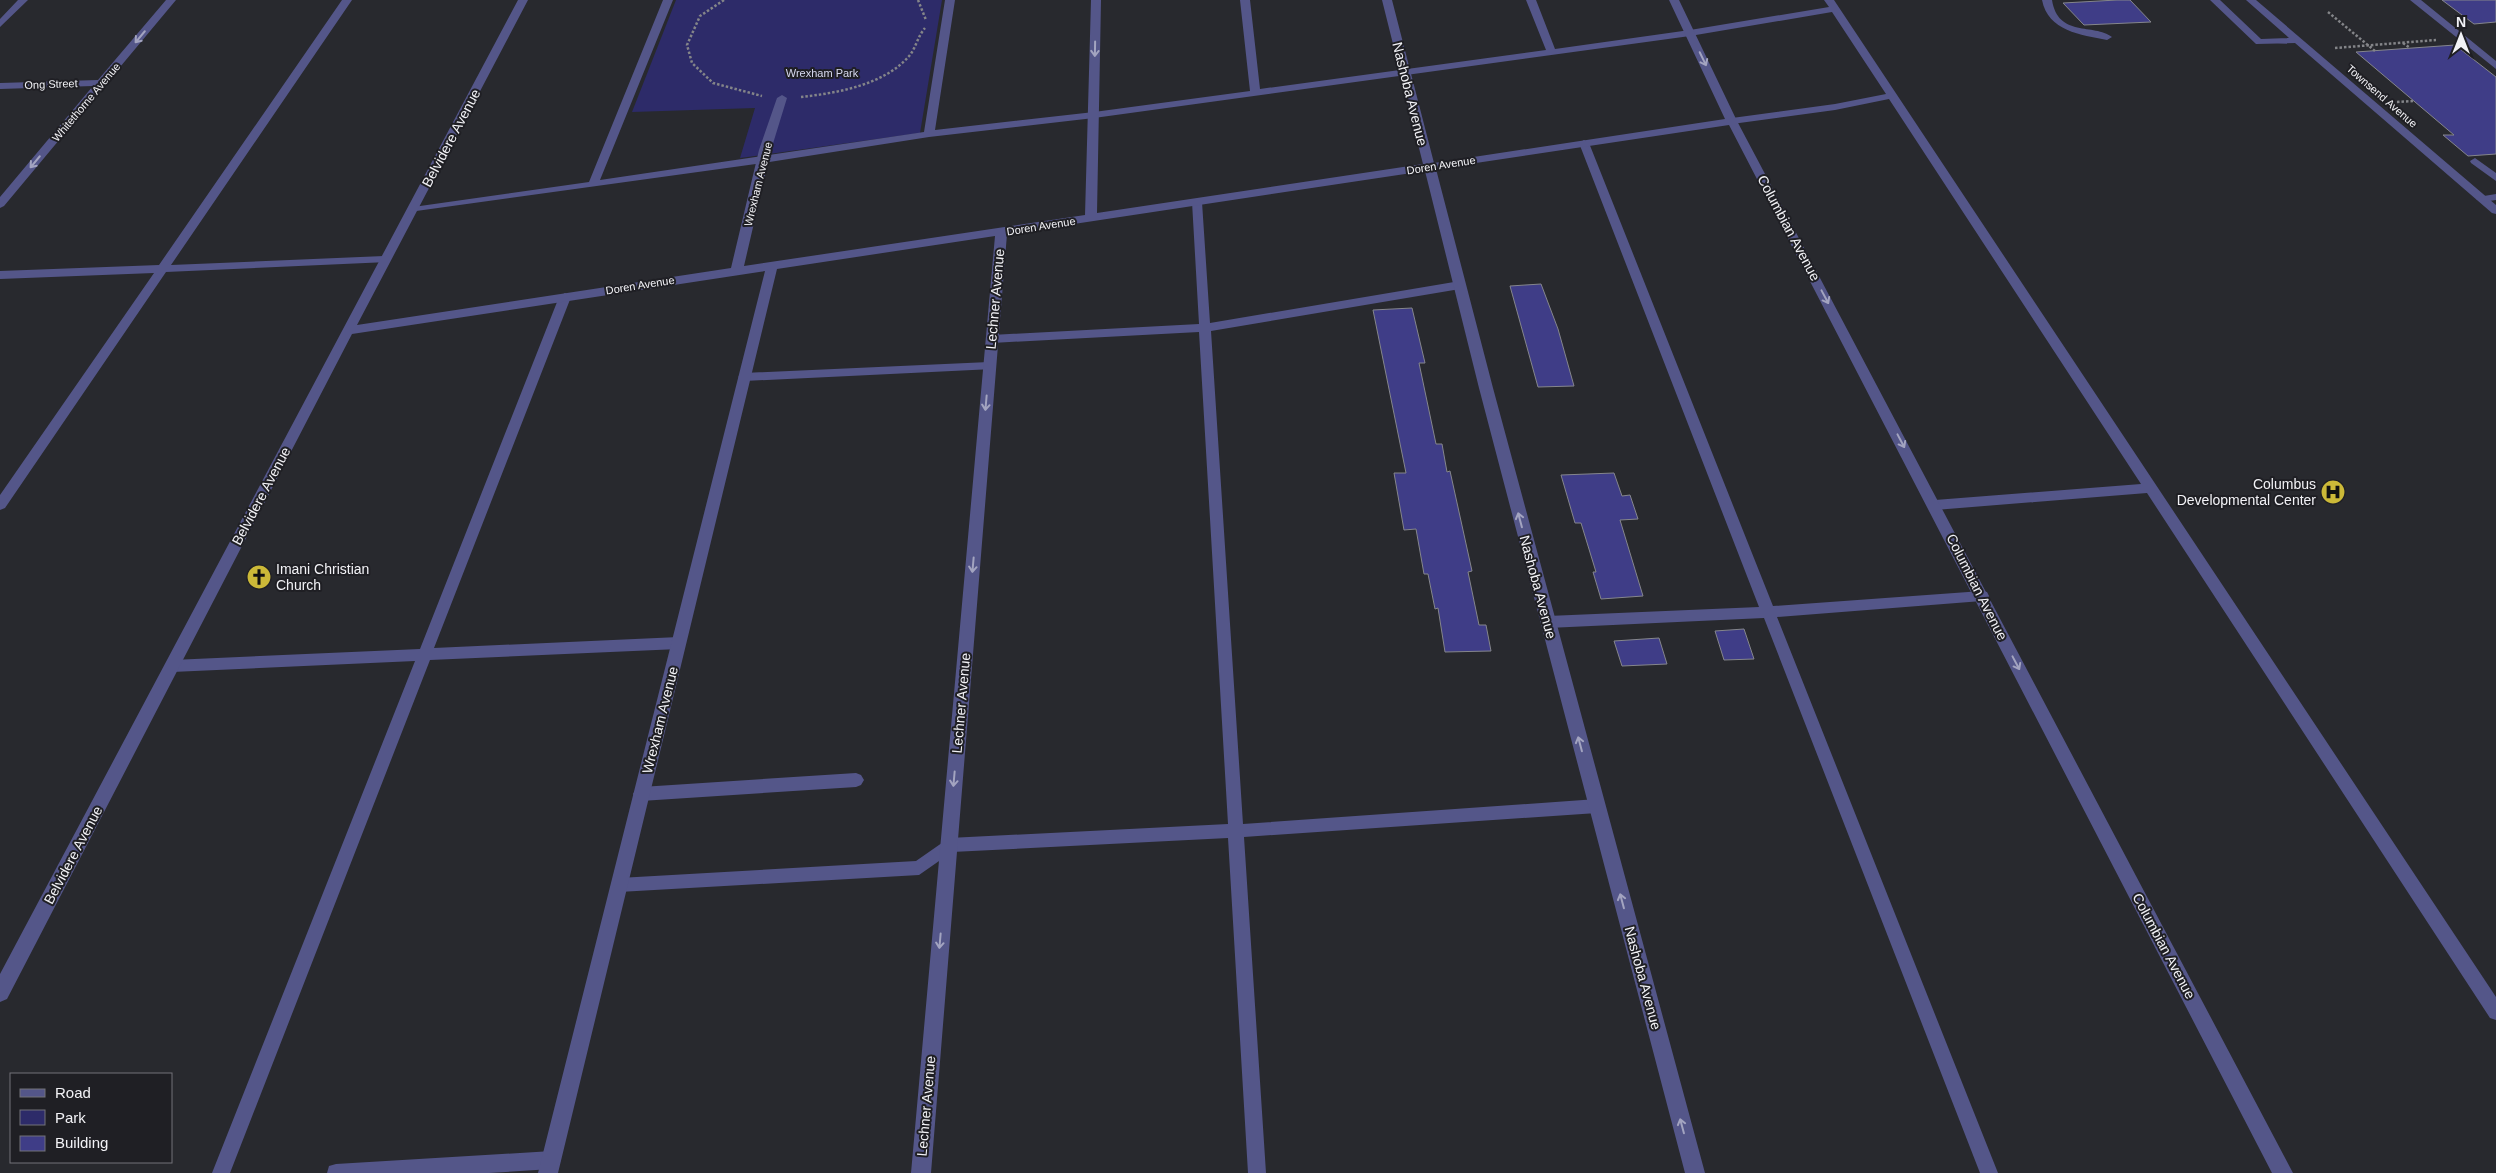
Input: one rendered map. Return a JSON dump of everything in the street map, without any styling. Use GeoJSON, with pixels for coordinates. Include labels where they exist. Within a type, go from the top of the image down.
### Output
{"type":"FeatureCollection","features":[{"type":"Feature","properties":{"kind":"street","name":"Whitethorne Avenue"},"geometry":{"type":"LineString","coordinates":[[0,204],[171,0]]}},
{"type":"Feature","properties":{"kind":"street","name":"Belvidere Avenue"},"geometry":{"type":"LineString","coordinates":[[1,988],[523,0]]}},
{"type":"Feature","properties":{"kind":"street"},"geometry":{"type":"LineString","coordinates":[[1091,218],[1096,0]]}},
{"type":"Feature","properties":{"kind":"street","name":"Nashoba Avenue"},"geometry":{"type":"LineString","coordinates":[[1387,0],[1428,167],[1695,1173]]}},
{"type":"Feature","properties":{"kind":"street","name":"Columbian Avenue"},"geometry":{"type":"LineString","coordinates":[[1674,0],[1732,121],[2282,1173]]}},
{"type":"Feature","properties":{"kind":"street","name":"Ong Street"},"geometry":{"type":"LineString","coordinates":[[0,86],[102,83]]}},
{"type":"Feature","properties":{"kind":"street","name":"Wrexham Avenue"},"geometry":{"type":"LineString","coordinates":[[737,270],[763,160],[782,98]]}},
{"type":"Feature","properties":{"kind":"street","name":"Doren Avenue"},"geometry":{"type":"LineString","coordinates":[[349,330],[1732,121]]}},
{"type":"Feature","properties":{"kind":"street"},"geometry":{"type":"LineString","coordinates":[[2482,198],[2496,197]]}},
{"type":"Feature","properties":{"kind":"street","name":"Lechner Avenue"},"geometry":{"type":"LineString","coordinates":[[921,1173],[1001,232]]}},
{"type":"Feature","properties":{"kind":"street","name":"Wrexham Avenue"},"geometry":{"type":"LineString","coordinates":[[550,1166],[772,266]]}},
{"type":"Feature","properties":{"kind":"lane"},"geometry":{"type":"LineString","coordinates":[[0,24],[23,0]]}},
{"type":"Feature","properties":{"kind":"lane"},"geometry":{"type":"LineString","coordinates":[[0,505],[347,0]]}},
{"type":"Feature","properties":{"kind":"lane"},"geometry":{"type":"LineString","coordinates":[[594,183],[668,0]]}},
{"type":"Feature","properties":{"kind":"lane"},"geometry":{"type":"LineString","coordinates":[[929,134],[950,0]]}},
{"type":"Feature","properties":{"kind":"lane"},"geometry":{"type":"LineString","coordinates":[[1245,0],[1255,92]]}},
{"type":"Feature","properties":{"kind":"lane"},"geometry":{"type":"LineString","coordinates":[[1532,0],[1551,51]]}},
{"type":"Feature","properties":{"kind":"lane"},"geometry":{"type":"LineString","coordinates":[[2047,0],[2047,9],[2053,18],[2069,27],[2106,36]]}},
{"type":"Feature","properties":{"kind":"lane"},"geometry":{"type":"LineString","coordinates":[[2215,0],[2259,42],[2298,40]]}},
{"type":"Feature","properties":{"kind":"lane","name":"Townsend Avenue"},"geometry":{"type":"LineString","coordinates":[[2251,0],[2496,211]]}},
{"type":"Feature","properties":{"kind":"lane"},"geometry":{"type":"LineString","coordinates":[[2415,0],[2496,66]]}},
{"type":"Feature","properties":{"kind":"lane"},"geometry":{"type":"LineString","coordinates":[[413,210],[763,160],[929,134],[1094,115],[1404,70],[1690,32],[1832,4],[2496,1012]]}},
{"type":"Feature","properties":{"kind":"lane"},"geometry":{"type":"LineString","coordinates":[[1732,121],[1835,107],[1892,96]]}},
{"type":"Feature","properties":{"kind":"lane"},"geometry":{"type":"LineString","coordinates":[[1584,143],[1989,1173]]}},
{"type":"Feature","properties":{"kind":"lane"},"geometry":{"type":"LineString","coordinates":[[2475,161],[2496,178]]}},
{"type":"Feature","properties":{"kind":"lane"},"geometry":{"type":"LineString","coordinates":[[1197,202],[1257,1173]]}},
{"type":"Feature","properties":{"kind":"lane"},"geometry":{"type":"LineString","coordinates":[[0,275],[163,267],[384,260]]}},
{"type":"Feature","properties":{"kind":"lane"},"geometry":{"type":"LineString","coordinates":[[992,339],[1205,328],[1460,285]]}},
{"type":"Feature","properties":{"kind":"lane"},"geometry":{"type":"LineString","coordinates":[[221,1173],[565,297]]}},
{"type":"Feature","properties":{"kind":"lane"},"geometry":{"type":"LineString","coordinates":[[744,377],[989,366]]}},
{"type":"Feature","properties":{"kind":"lane"},"geometry":{"type":"LineString","coordinates":[[1934,505],[2150,488]]}},
{"type":"Feature","properties":{"kind":"lane"},"geometry":{"type":"LineString","coordinates":[[1548,622],[1768,612],[1982,596]]}},
{"type":"Feature","properties":{"kind":"lane"},"geometry":{"type":"LineString","coordinates":[[172,666],[679,643]]}},
{"type":"Feature","properties":{"kind":"lane"},"geometry":{"type":"LineString","coordinates":[[641,794],[856,780]]}},
{"type":"Feature","properties":{"kind":"lane"},"geometry":{"type":"LineString","coordinates":[[619,885],[919,868],[948,845],[1236,831],[1597,806]]}},
{"type":"Feature","properties":{"kind":"lane"},"geometry":{"type":"LineString","coordinates":[[336,1173],[550,1166]]}},
{"type":"Feature","properties":{"kind":"path"},"geometry":{"type":"LineString","coordinates":[[724,0],[700,16],[688,45],[692,63],[713,83],[743,92],[782,98],[828,94],[856,87],[890,71],[909,55],[924,28],[926,18],[918,0]]}},
{"type":"Feature","properties":{"kind":"path"},"geometry":{"type":"LineString","coordinates":[[2328,12],[2375,51]]}},
{"type":"Feature","properties":{"kind":"path"},"geometry":{"type":"LineString","coordinates":[[924,28],[946,27]]}},
{"type":"Feature","properties":{"kind":"path"},"geometry":{"type":"LineString","coordinates":[[2309,50],[2441,39]]}},
{"type":"Feature","properties":{"kind":"path"},"geometry":{"type":"LineString","coordinates":[[2402,42],[2410,48]]}},
{"type":"Feature","properties":{"kind":"path"},"geometry":{"type":"LineString","coordinates":[[2395,102],[2414,101]]}},
{"type":"Feature","properties":{"kind":"green space","name":"Wrexham Park"},"geometry":{"type":"Polygon","coordinates":[[[676,0],[942,0],[920,133],[740,158],[755,108],[632,112],[676,0]]]}},
{"type":"Feature","properties":{"kind":"building"},"geometry":{"type":"Polygon","coordinates":[[[2130,0],[2151,22],[2084,25],[2063,3],[2130,0]]]}},
{"type":"Feature","properties":{"kind":"building"},"geometry":{"type":"Polygon","coordinates":[[[2442,0],[2496,0],[2496,22],[2474,24],[2442,0]]]}},
{"type":"Feature","properties":{"kind":"building"},"geometry":{"type":"Polygon","coordinates":[[[2455,45],[2496,77],[2496,154],[2468,156],[2443,135],[2454,135],[2356,52],[2455,45]]]}},
{"type":"Feature","properties":{"kind":"building"},"geometry":{"type":"Polygon","coordinates":[[[1541,284],[1558,329],[1574,386],[1538,387],[1510,286],[1541,284]]]}},
{"type":"Feature","properties":{"kind":"building"},"geometry":{"type":"Polygon","coordinates":[[[1412,308],[1425,363],[1419,363],[1436,444],[1442,444],[1447,472],[1450,471],[1472,571],[1468,572],[1479,625],[1486,625],[1491,651],[1445,652],[1438,608],[1435,609],[1428,574],[1424,574],[1416,529],[1404,530],[1394,473],[1406,473],[1373,310],[1412,308]]]}},
{"type":"Feature","properties":{"kind":"building"},"geometry":{"type":"Polygon","coordinates":[[[1614,473],[1622,496],[1630,495],[1638,519],[1620,520],[1643,596],[1601,599],[1593,572],[1596,572],[1581,523],[1575,523],[1561,475],[1614,473]]]}},
{"type":"Feature","properties":{"kind":"building"},"geometry":{"type":"Polygon","coordinates":[[[1744,629],[1754,659],[1724,660],[1715,631],[1744,629]]]}},
{"type":"Feature","properties":{"kind":"building"},"geometry":{"type":"Polygon","coordinates":[[[1659,638],[1667,664],[1622,666],[1614,641],[1659,638]]]}},
{"type":"Feature","properties":{"kind":"place","name":"Columbus Developmental Center"},"geometry":{"type":"Point","coordinates":[2333,492]}},
{"type":"Feature","properties":{"kind":"place","name":"Imani Christian Church"},"geometry":{"type":"Point","coordinates":[259,577]}}]}
